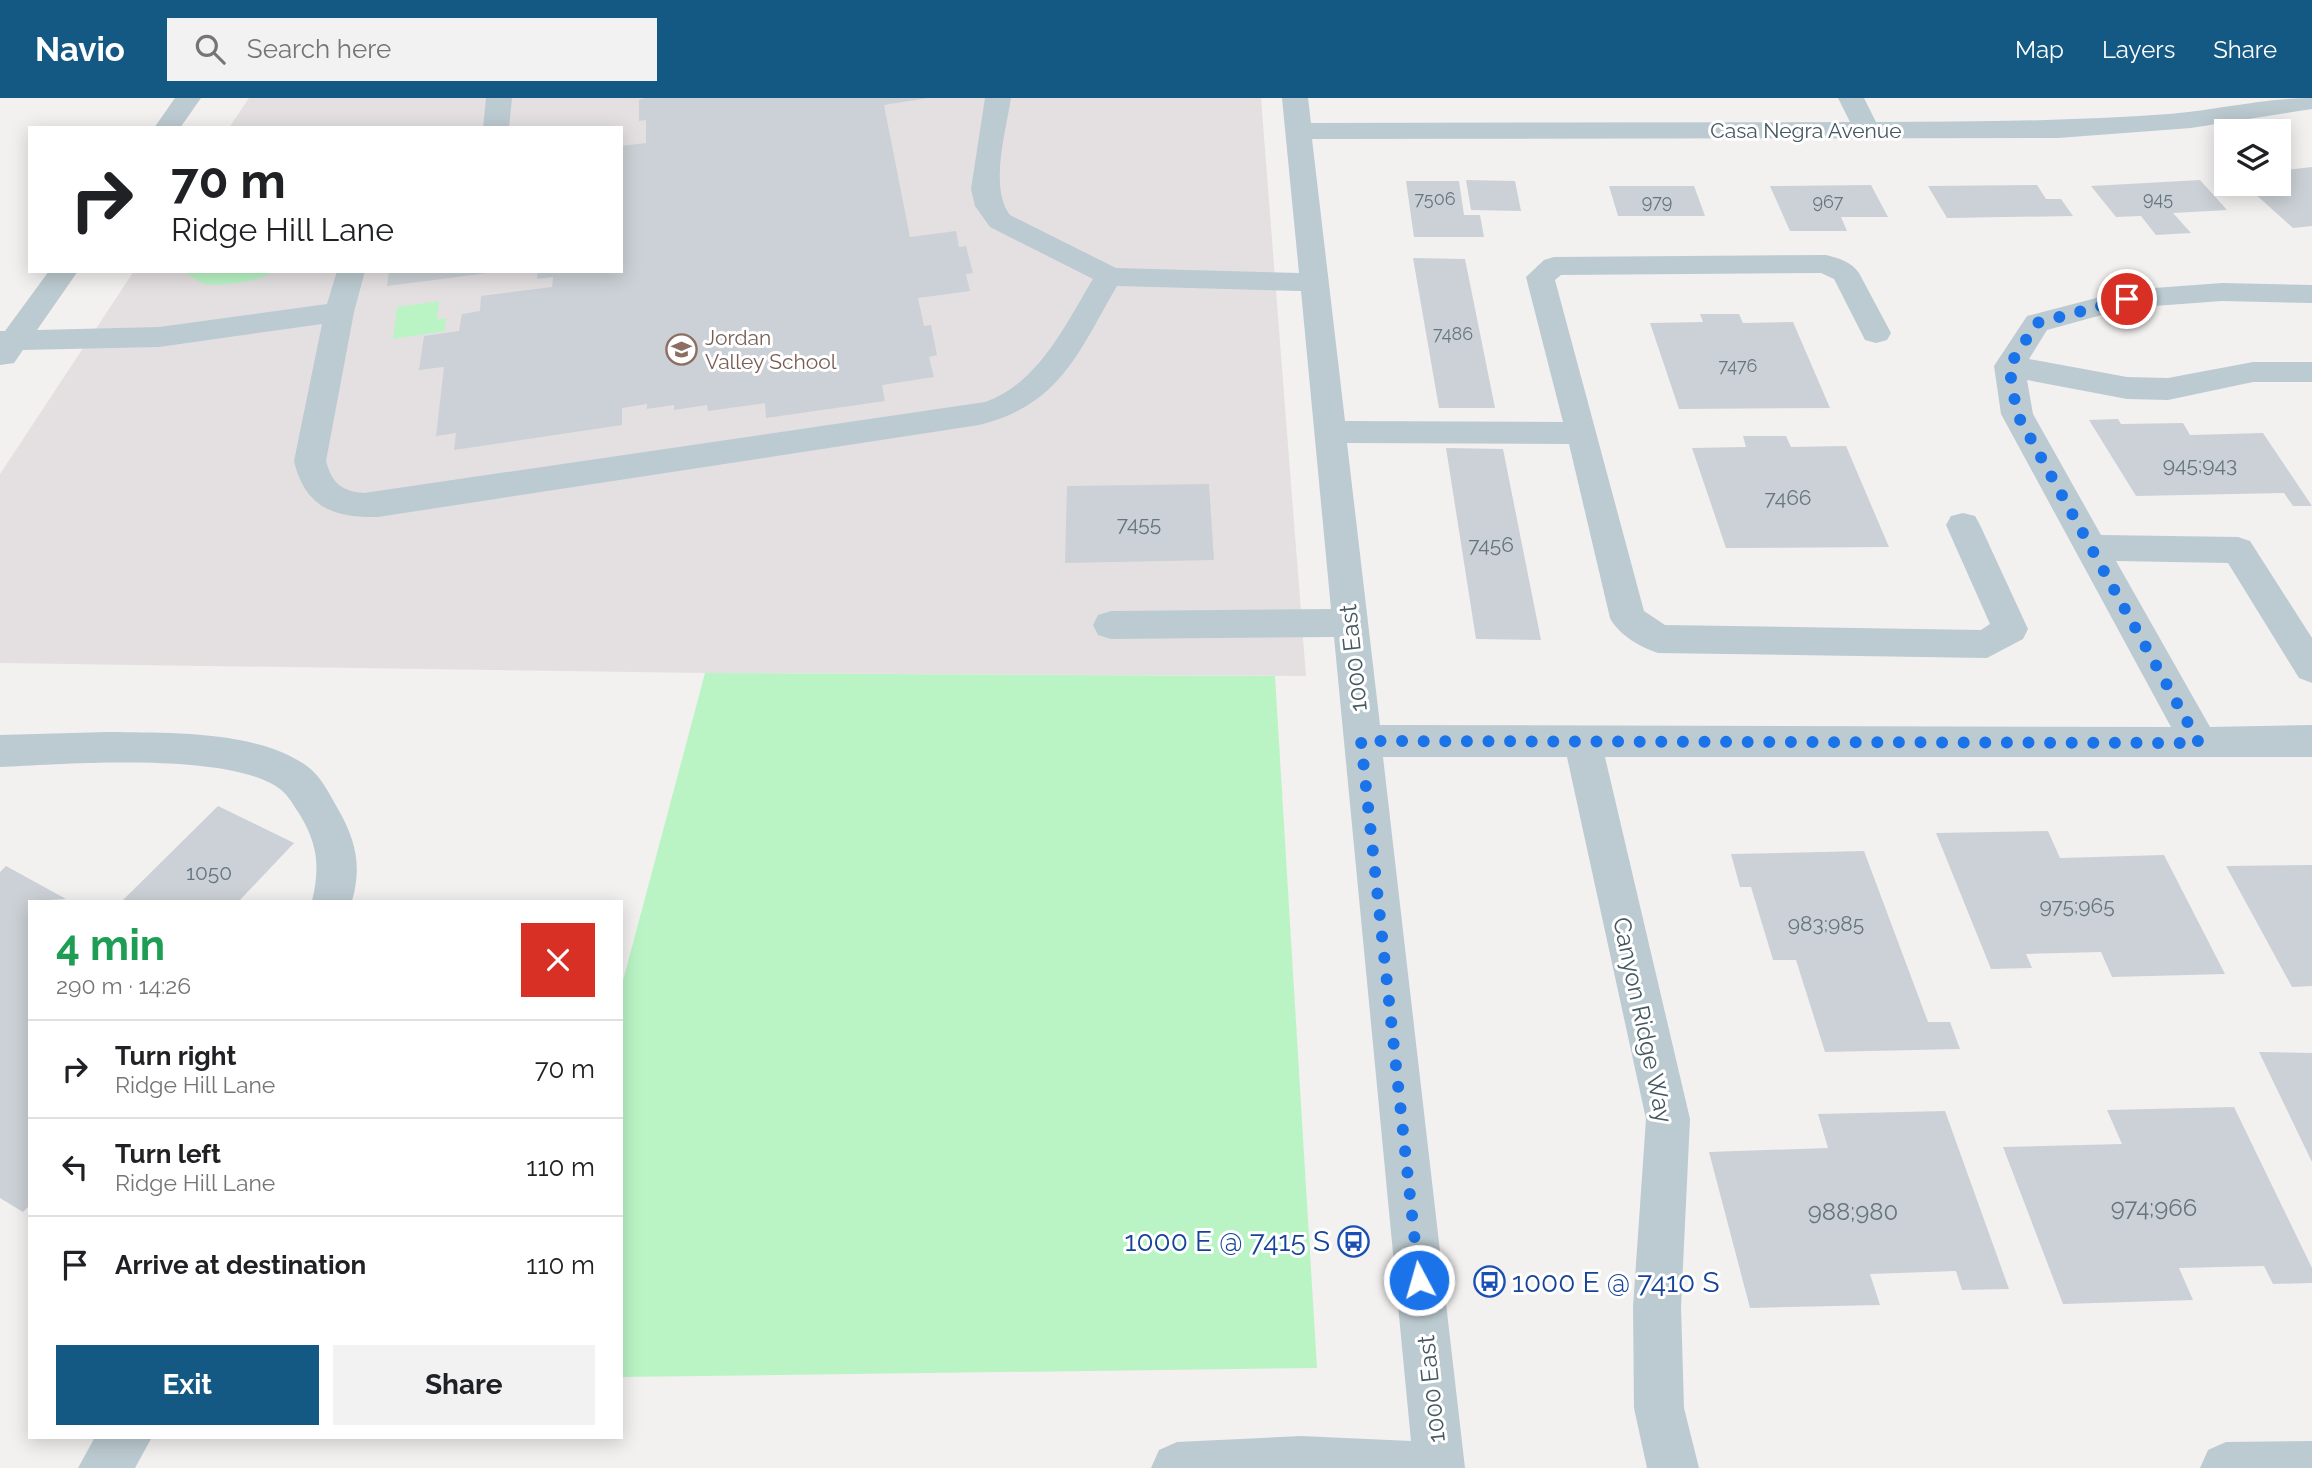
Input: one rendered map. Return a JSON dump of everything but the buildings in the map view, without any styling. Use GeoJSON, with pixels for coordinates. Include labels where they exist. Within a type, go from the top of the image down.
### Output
{"type":"FeatureCollection","features":[{"type":"Feature","properties":{"kind":"street"},"geometry":{"type":"LineString","coordinates":[[168,126],[188,98]]}},
{"type":"Feature","properties":{"kind":"street"},"geometry":{"type":"LineString","coordinates":[[496,126],[499,98]]}},
{"type":"Feature","properties":{"kind":"street"},"geometry":{"type":"LineString","coordinates":[[998,98],[985,190],[989,206],[1000,221],[1110,275],[1137,280],[1315,282]]}},
{"type":"Feature","properties":{"kind":"street"},"geometry":{"type":"LineString","coordinates":[[1851,98],[1867,130]]}},
{"type":"Feature","properties":{"kind":"street","name":"Casa Negra Avenue"},"geometry":{"type":"LineString","coordinates":[[1297,114],[1867,130],[2057,130],[2191,120],[2312,102]]}},
{"type":"Feature","properties":{"kind":"street","name":"1000 East"},"geometry":{"type":"LineString","coordinates":[[1297,114],[1328,432],[1439,1468]]}},
{"type":"Feature","properties":{"kind":"street"},"geometry":{"type":"LineString","coordinates":[[1876,333],[1845,274],[1826,264],[1554,266],[1540,277],[1628,618],[1658,639],[1987,644],[2010,629],[1963,525]]}},
{"type":"Feature","properties":{"kind":"street"},"geometry":{"type":"LineString","coordinates":[[4,348],[62,273]]}},
{"type":"Feature","properties":{"kind":"street"},"geometry":{"type":"LineString","coordinates":[[350,273],[339,312],[310,461],[313,482],[326,495],[346,503],[380,505],[996,410],[1019,399],[1043,380],[1110,275]]}},
{"type":"Feature","properties":{"kind":"street"},"geometry":{"type":"LineString","coordinates":[[2199,743],[2094,548],[2017,414],[2009,366],[2037,323],[2127,299],[2222,292],[2312,294]]}},
{"type":"Feature","properties":{"kind":"street"},"geometry":{"type":"LineString","coordinates":[[4,348],[159,337],[339,312]]}},
{"type":"Feature","properties":{"kind":"street"},"geometry":{"type":"LineString","coordinates":[[2009,366],[2127,388],[2168,389],[2253,372],[2312,372]]}},
{"type":"Feature","properties":{"kind":"street"},"geometry":{"type":"LineString","coordinates":[[1328,432],[1582,433]]}},
{"type":"Feature","properties":{"kind":"street"},"geometry":{"type":"LineString","coordinates":[[2094,548],[2238,550],[2312,668]]}},
{"type":"Feature","properties":{"kind":"street"},"geometry":{"type":"LineString","coordinates":[[1111,625],[1349,623]]}},
{"type":"Feature","properties":{"kind":"street"},"geometry":{"type":"LineString","coordinates":[[1361,741],[2312,741]]}},
{"type":"Feature","properties":{"kind":"street","name":"Canyon Ridge Way"},"geometry":{"type":"LineString","coordinates":[[1583,742],[1668,1119],[1657,1320],[1659,1408],[1673,1468]]}},
{"type":"Feature","properties":{"kind":"street"},"geometry":{"type":"LineString","coordinates":[[0,751],[200,750],[250,758],[273,766],[293,777],[305,791],[336,841],[339,881],[332,900]]}},
{"type":"Feature","properties":{"kind":"street"},"geometry":{"type":"LineString","coordinates":[[104,1468],[125,1439]]}},
{"type":"Feature","properties":{"kind":"street"},"geometry":{"type":"LineString","coordinates":[[1177,1468],[1301,1462],[1439,1468]]}},
{"type":"Feature","properties":{"kind":"street"},"geometry":{"type":"LineString","coordinates":[[2226,1468],[2312,1467]]}},
{"type":"Feature","properties":{"kind":"shaded area","name":"Jordan Valley School"},"geometry":{"type":"Polygon","coordinates":[[[249,98],[1261,98],[1306,676],[705,673],[0,663],[0,474],[133,273],[623,273],[623,126],[230,126],[249,98]]]}},
{"type":"Feature","properties":{"kind":"green space"},"geometry":{"type":"Polygon","coordinates":[[[186,273],[270,273],[240,283],[202,283],[186,273]]]}},
{"type":"Feature","properties":{"kind":"green space"},"geometry":{"type":"Polygon","coordinates":[[[439,301],[437,319],[446,318],[445,331],[393,339],[397,307],[439,301]]]}},
{"type":"Feature","properties":{"kind":"green space"},"geometry":{"type":"Polygon","coordinates":[[[705,673],[1275,676],[1317,1368],[623,1377],[623,980],[705,673]]]}},
{"type":"Feature","properties":{"kind":"place","name":"Jordan Valley School"},"geometry":{"type":"Point","coordinates":[682,349]}},
{"type":"Feature","properties":{"kind":"place","name":"1000 E @ 7415 S"},"geometry":{"type":"Point","coordinates":[1353,1241]}},
{"type":"Feature","properties":{"kind":"place","name":"1000 E @ 7410 S"},"geometry":{"type":"Point","coordinates":[1489,1282]}},
{"type":"Feature","properties":{"kind":"route"},"geometry":{"type":"LineString","coordinates":[[1419,1280],[1361,741],[2199,743],[2094,548],[2017,414],[2009,366],[2037,323],[2127,299]]}}]}
